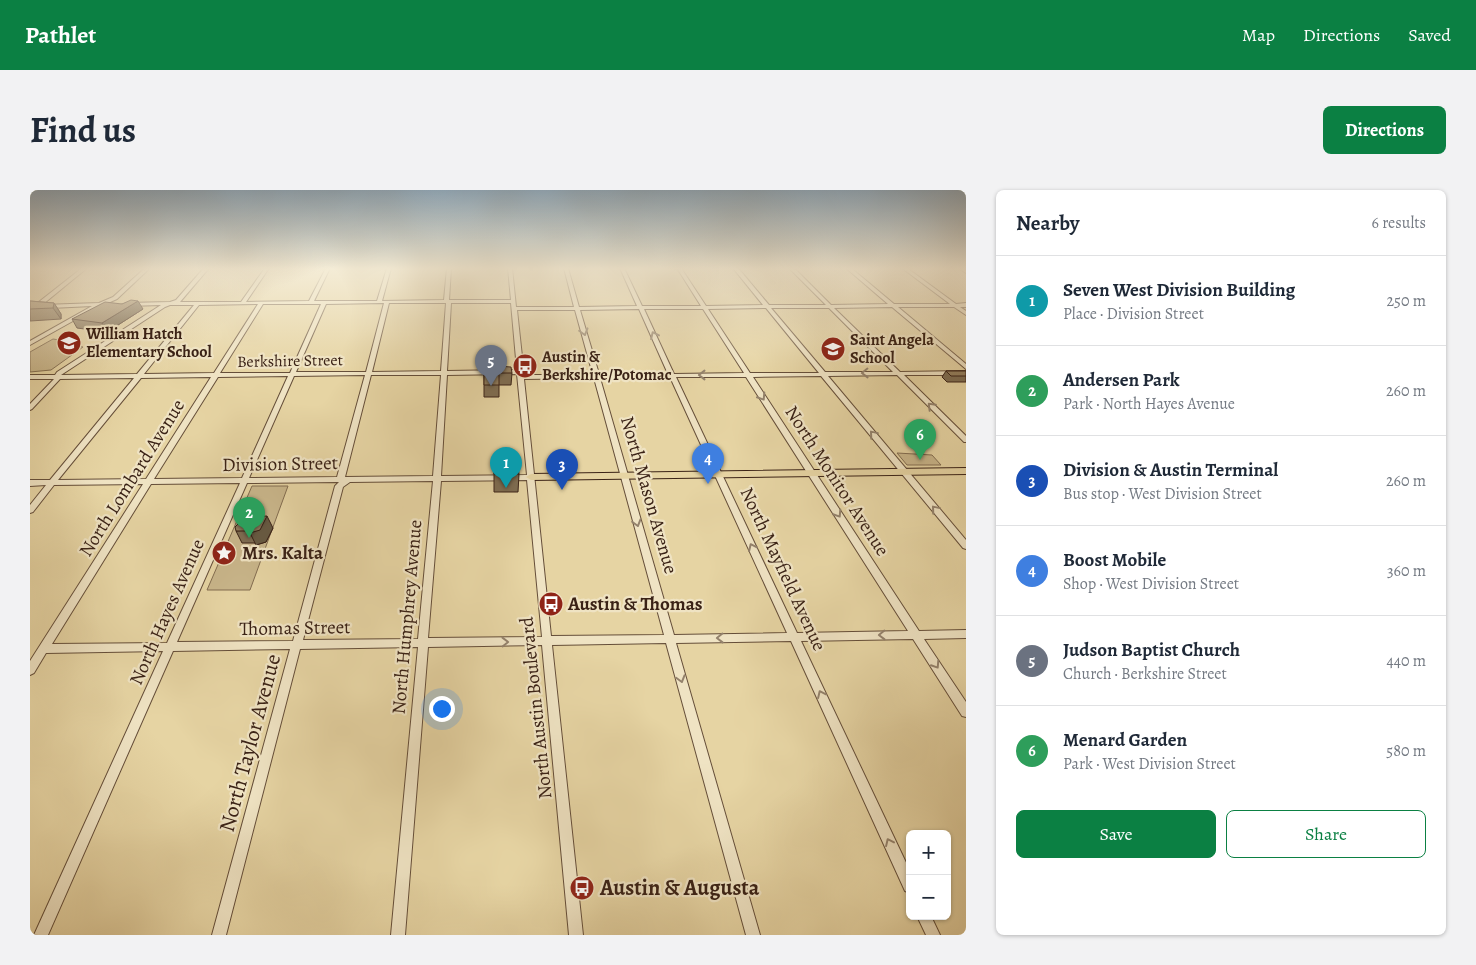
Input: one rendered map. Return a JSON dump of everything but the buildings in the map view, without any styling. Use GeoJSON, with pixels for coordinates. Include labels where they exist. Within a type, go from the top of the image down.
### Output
{"type":"FeatureCollection","features":[{"type":"Feature","properties":{"kind":"main road"},"geometry":{"type":"LineString","coordinates":[[531,477],[966,471]]}},
{"type":"Feature","properties":{"kind":"street"},"geometry":{"type":"LineString","coordinates":[[30,343],[104,303]]}},
{"type":"Feature","properties":{"kind":"street"},"geometry":{"type":"LineString","coordinates":[[33,307],[198,303],[314,303]]}},
{"type":"Feature","properties":{"kind":"street"},"geometry":{"type":"LineString","coordinates":[[30,510],[198,303]]}},
{"type":"Feature","properties":{"kind":"street","name":"North Lombard Avenue"},"geometry":{"type":"LineString","coordinates":[[31,668],[261,303]]}},
{"type":"Feature","properties":{"kind":"street","name":"North Hayes Avenue"},"geometry":{"type":"LineString","coordinates":[[41,935],[324,303]]}},
{"type":"Feature","properties":{"kind":"street","name":"North Taylor Avenue"},"geometry":{"type":"LineString","coordinates":[[219,935],[342,482],[387,303]]}},
{"type":"Feature","properties":{"kind":"street","name":"North Humphrey Avenue"},"geometry":{"type":"LineString","coordinates":[[398,935],[436,482],[448,303]]}},
{"type":"Feature","properties":{"kind":"street"},"geometry":{"type":"LineString","coordinates":[[465,303],[578,308],[966,305]]}},
{"type":"Feature","properties":{"kind":"street","name":"North Mason Avenue"},"geometry":{"type":"LineString","coordinates":[[576,303],[752,935]]}},
{"type":"Feature","properties":{"kind":"street","name":"North Mayfield Avenue"},"geometry":{"type":"LineString","coordinates":[[639,303],[906,877]]}},
{"type":"Feature","properties":{"kind":"street","name":"North Monitor Avenue"},"geometry":{"type":"LineString","coordinates":[[701,303],[966,712]]}},
{"type":"Feature","properties":{"kind":"street"},"geometry":{"type":"LineString","coordinates":[[764,303],[966,546]]}},
{"type":"Feature","properties":{"kind":"street"},"geometry":{"type":"LineString","coordinates":[[827,303],[966,440]]}},
{"type":"Feature","properties":{"kind":"street"},"geometry":{"type":"LineString","coordinates":[[888,303],[966,367]]}},
{"type":"Feature","properties":{"kind":"street"},"geometry":{"type":"LineString","coordinates":[[953,303],[966,313]]}},
{"type":"Feature","properties":{"kind":"street"},"geometry":{"type":"LineString","coordinates":[[30,408],[59,376],[59,373],[163,306],[172,304]]}},
{"type":"Feature","properties":{"kind":"street","name":"North Austin Boulevard"},"geometry":{"type":"LineString","coordinates":[[514,305],[576,935]]}},
{"type":"Feature","properties":{"kind":"street"},"geometry":{"type":"LineString","coordinates":[[30,339],[37,339]]}},
{"type":"Feature","properties":{"kind":"street"},"geometry":{"type":"LineString","coordinates":[[520,374],[596,376],[966,372]]}},
{"type":"Feature","properties":{"kind":"street","name":"Berkshire Street"},"geometry":{"type":"LineString","coordinates":[[30,377],[520,374]]}},
{"type":"Feature","properties":{"kind":"street","name":"Division Street"},"geometry":{"type":"LineString","coordinates":[[30,483],[436,482],[531,477]]}},
{"type":"Feature","properties":{"kind":"street","name":"Thomas Street"},"geometry":{"type":"LineString","coordinates":[[44,649],[966,634]]}},
{"type":"Feature","properties":{"kind":"street"},"geometry":{"type":"LineString","coordinates":[[926,920],[933,935]]}},
{"type":"Feature","properties":{"kind":"shaded area"},"geometry":{"type":"Polygon","coordinates":[[[53,339],[72,342],[69,344],[83,347],[51,370],[30,372],[30,352],[53,339]]]}},
{"type":"Feature","properties":{"kind":"shaded area"},"geometry":{"type":"Polygon","coordinates":[[[897,453],[932,455],[941,465],[907,465],[897,453]]]}},
{"type":"Feature","properties":{"kind":"shaded area"},"geometry":{"type":"Polygon","coordinates":[[[252,486],[288,486],[250,590],[207,590],[252,486]]]}},
{"type":"Feature","properties":{"kind":"place","name":"William Hatch Elementary School"},"geometry":{"type":"Point","coordinates":[69,343]}},
{"type":"Feature","properties":{"kind":"place","name":"Saint Angela School"},"geometry":{"type":"Point","coordinates":[833,349]}},
{"type":"Feature","properties":{"kind":"place","name":"Austin & Berkshire/Potomac"},"geometry":{"type":"Point","coordinates":[525,366]}},
{"type":"Feature","properties":{"kind":"place","name":"Judson Baptist Church"},"geometry":{"type":"Point","coordinates":[491,386]}},
{"type":"Feature","properties":{"kind":"place","name":"Menard Garden"},"geometry":{"type":"Point","coordinates":[920,460]}},
{"type":"Feature","properties":{"kind":"place","name":"Boost Mobile"},"geometry":{"type":"Point","coordinates":[708,484]}},
{"type":"Feature","properties":{"kind":"place","name":"Seven West Division Building"},"geometry":{"type":"Point","coordinates":[506,488]}},
{"type":"Feature","properties":{"kind":"place","name":"Division & Austin Terminal"},"geometry":{"type":"Point","coordinates":[562,490]}},
{"type":"Feature","properties":{"kind":"place","name":"Andersen Park"},"geometry":{"type":"Point","coordinates":[249,538]}},
{"type":"Feature","properties":{"kind":"place","name":"Mrs. Kalta"},"geometry":{"type":"Point","coordinates":[224,553]}},
{"type":"Feature","properties":{"kind":"place","name":"Austin & Thomas"},"geometry":{"type":"Point","coordinates":[551,604]}},
{"type":"Feature","properties":{"kind":"place","name":"Austin & Augusta"},"geometry":{"type":"Point","coordinates":[582,888]}}]}
